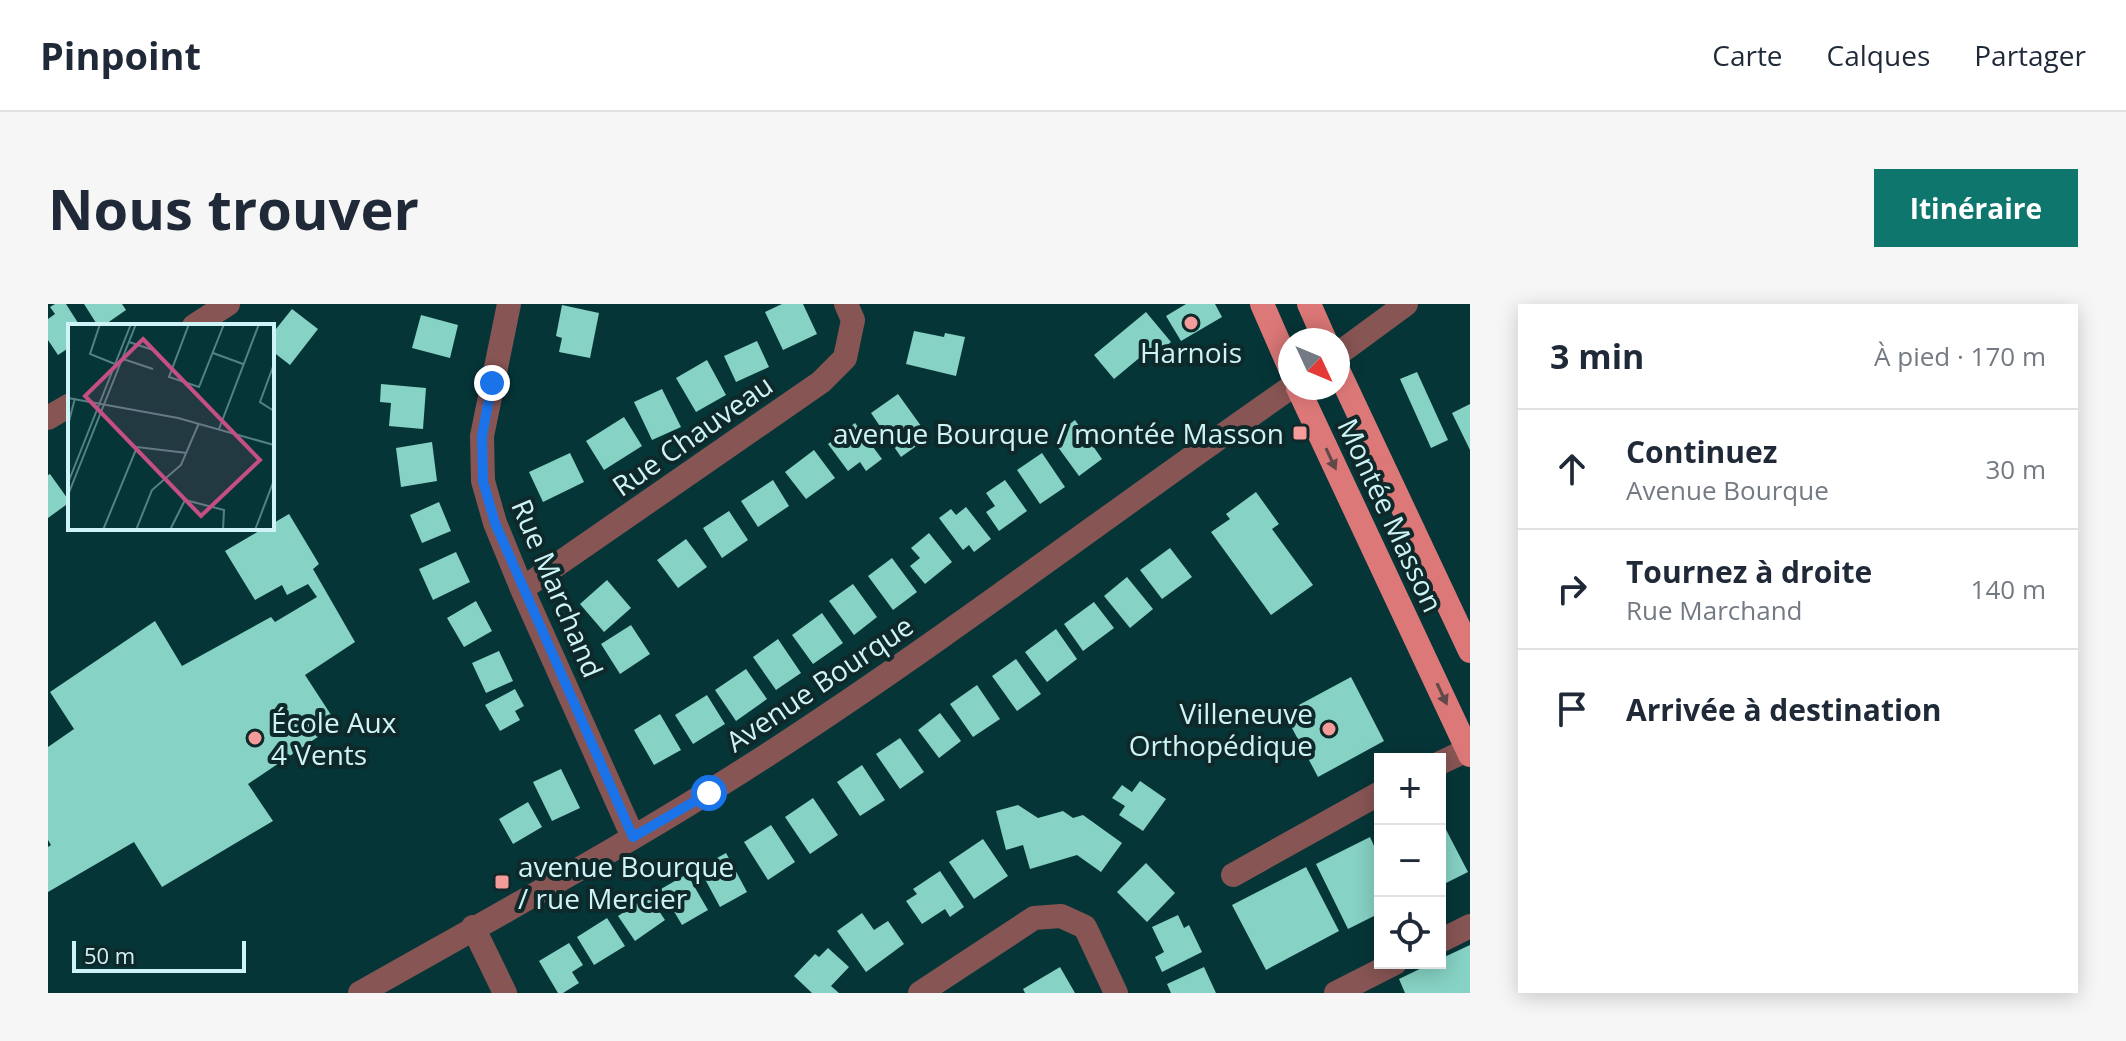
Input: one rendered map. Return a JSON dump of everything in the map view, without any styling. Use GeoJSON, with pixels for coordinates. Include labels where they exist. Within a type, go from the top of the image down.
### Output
{"type":"FeatureCollection","features":[{"type":"Feature","properties":{"kind":"main road"},"geometry":{"type":"LineString","coordinates":[[1262,304],[1278,341]]}},
{"type":"Feature","properties":{"kind":"main road"},"geometry":{"type":"LineString","coordinates":[[1309,304],[1320,328]]}},
{"type":"Feature","properties":{"kind":"main road","name":"Montée Masson"},"geometry":{"type":"LineString","coordinates":[[1350,396],[1470,651]]}},
{"type":"Feature","properties":{"kind":"main road","name":"Montée Masson"},"geometry":{"type":"LineString","coordinates":[[1304,400],[1469,752]]}},
{"type":"Feature","properties":{"kind":"street"},"geometry":{"type":"LineString","coordinates":[[197,324],[228,304]]}},
{"type":"Feature","properties":{"kind":"street","name":"Rue Marchand"},"geometry":{"type":"LineString","coordinates":[[509,304],[482,436],[483,481],[495,523],[522,589],[633,837]]}},
{"type":"Feature","properties":{"kind":"street","name":"Rue Chauveau"},"geometry":{"type":"LineString","coordinates":[[522,589],[821,382],[845,358],[853,320],[846,304]]}},
{"type":"Feature","properties":{"kind":"street"},"geometry":{"type":"LineString","coordinates":[[1350,345],[1406,304]]}},
{"type":"Feature","properties":{"kind":"street","name":"Avenue Bourque"},"geometry":{"type":"LineString","coordinates":[[360,993],[709,793],[826,715],[1278,396]]}},
{"type":"Feature","properties":{"kind":"street"},"geometry":{"type":"LineString","coordinates":[[48,418],[68,406]]}},
{"type":"Feature","properties":{"kind":"street"},"geometry":{"type":"LineString","coordinates":[[1446,761],[1469,752]]}},
{"type":"Feature","properties":{"kind":"street"},"geometry":{"type":"LineString","coordinates":[[1233,875],[1374,796]]}},
{"type":"Feature","properties":{"kind":"street"},"geometry":{"type":"LineString","coordinates":[[920,993],[1034,918],[1061,916],[1085,927],[1116,993]]}},
{"type":"Feature","properties":{"kind":"street"},"geometry":{"type":"LineString","coordinates":[[1446,938],[1470,926]]}},
{"type":"Feature","properties":{"kind":"street"},"geometry":{"type":"LineString","coordinates":[[473,927],[505,993]]}},
{"type":"Feature","properties":{"kind":"street"},"geometry":{"type":"LineString","coordinates":[[1336,993],[1383,969]]}},
{"type":"Feature","properties":{"kind":"building"},"geometry":{"type":"Polygon","coordinates":[[[66,304],[79,324],[68,324],[68,348],[58,355],[48,340],[48,319],[55,314],[50,307],[66,304]]]}},
{"type":"Feature","properties":{"kind":"building"},"geometry":{"type":"Polygon","coordinates":[[[84,304],[122,304],[126,310],[106,324],[97,324],[84,304]]]}},
{"type":"Feature","properties":{"kind":"building"},"geometry":{"type":"Polygon","coordinates":[[[782,304],[803,304],[817,334],[783,350],[765,312],[782,304]]]}},
{"type":"Feature","properties":{"kind":"building"},"geometry":{"type":"Polygon","coordinates":[[[1186,304],[1215,304],[1222,317],[1181,341],[1166,316],[1186,304]]]}},
{"type":"Feature","properties":{"kind":"building"},"geometry":{"type":"Polygon","coordinates":[[[562,305],[599,313],[590,358],[559,352],[562,338],[556,336],[562,305]]]}},
{"type":"Feature","properties":{"kind":"building"},"geometry":{"type":"Polygon","coordinates":[[[292,309],[318,329],[290,365],[274,353],[274,332],[292,309]]]}},
{"type":"Feature","properties":{"kind":"building"},"geometry":{"type":"Polygon","coordinates":[[[1146,312],[1171,342],[1155,355],[1150,349],[1114,379],[1094,355],[1146,312]]]}},
{"type":"Feature","properties":{"kind":"building"},"geometry":{"type":"Polygon","coordinates":[[[421,315],[458,325],[450,358],[412,348],[421,315]]]}},
{"type":"Feature","properties":{"kind":"building"},"geometry":{"type":"Polygon","coordinates":[[[914,331],[944,337],[945,333],[965,337],[956,376],[906,364],[914,331]]]}},
{"type":"Feature","properties":{"kind":"building"},"geometry":{"type":"Polygon","coordinates":[[[757,341],[769,367],[736,382],[724,356],[757,341]]]}},
{"type":"Feature","properties":{"kind":"building"},"geometry":{"type":"Polygon","coordinates":[[[707,360],[726,395],[696,412],[676,378],[707,360]]]}},
{"type":"Feature","properties":{"kind":"building"},"geometry":{"type":"Polygon","coordinates":[[[1417,372],[1448,440],[1431,448],[1400,379],[1417,372]]]}},
{"type":"Feature","properties":{"kind":"building"},"geometry":{"type":"Polygon","coordinates":[[[381,384],[426,388],[423,429],[389,426],[391,403],[380,402],[381,384]]]}},
{"type":"Feature","properties":{"kind":"building"},"geometry":{"type":"Polygon","coordinates":[[[662,389],[681,427],[652,440],[634,402],[662,389]]]}},
{"type":"Feature","properties":{"kind":"building"},"geometry":{"type":"Polygon","coordinates":[[[898,394],[929,437],[901,457],[871,413],[898,394]]]}},
{"type":"Feature","properties":{"kind":"building"},"geometry":{"type":"Polygon","coordinates":[[[1470,404],[1470,450],[1452,413],[1470,404]]]}},
{"type":"Feature","properties":{"kind":"building"},"geometry":{"type":"Polygon","coordinates":[[[624,417],[642,446],[604,470],[586,441],[624,417]]]}},
{"type":"Feature","properties":{"kind":"building"},"geometry":{"type":"Polygon","coordinates":[[[1075,420],[1102,459],[1079,476],[1055,443],[1067,435],[1063,429],[1075,420]]]}},
{"type":"Feature","properties":{"kind":"building"},"geometry":{"type":"Polygon","coordinates":[[[855,423],[882,459],[866,471],[860,462],[848,471],[828,444],[855,423]]]}},
{"type":"Feature","properties":{"kind":"building"},"geometry":{"type":"Polygon","coordinates":[[[432,442],[437,481],[401,487],[396,448],[432,442]]]}},
{"type":"Feature","properties":{"kind":"building"},"geometry":{"type":"Polygon","coordinates":[[[814,450],[835,478],[806,499],[785,472],[814,450]]]}},
{"type":"Feature","properties":{"kind":"building"},"geometry":{"type":"Polygon","coordinates":[[[570,453],[584,482],[543,502],[529,472],[570,453]]]}},
{"type":"Feature","properties":{"kind":"building"},"geometry":{"type":"Polygon","coordinates":[[[1042,453],[1065,487],[1040,504],[1017,470],[1042,453]]]}},
{"type":"Feature","properties":{"kind":"building"},"geometry":{"type":"Polygon","coordinates":[[[48,475],[68,499],[68,503],[48,518],[48,475]]]}},
{"type":"Feature","properties":{"kind":"building"},"geometry":{"type":"Polygon","coordinates":[[[773,480],[789,506],[758,527],[741,501],[773,480]]]}},
{"type":"Feature","properties":{"kind":"building"},"geometry":{"type":"Polygon","coordinates":[[[1005,480],[1027,511],[999,531],[986,512],[995,506],[986,493],[1005,480]]]}},
{"type":"Feature","properties":{"kind":"building"},"geometry":{"type":"Polygon","coordinates":[[[1256,492],[1279,524],[1272,529],[1313,585],[1271,615],[1211,532],[1230,519],[1226,514],[1256,492]]]}},
{"type":"Feature","properties":{"kind":"building"},"geometry":{"type":"Polygon","coordinates":[[[439,502],[451,531],[422,543],[410,515],[439,502]]]}},
{"type":"Feature","properties":{"kind":"building"},"geometry":{"type":"Polygon","coordinates":[[[966,507],[991,539],[974,552],[969,545],[963,550],[939,518],[951,509],[956,515],[966,507]]]}},
{"type":"Feature","properties":{"kind":"building"},"geometry":{"type":"Polygon","coordinates":[[[729,511],[748,540],[722,558],[703,528],[729,511]]]}},
{"type":"Feature","properties":{"kind":"building"},"geometry":{"type":"Polygon","coordinates":[[[289,514],[319,564],[313,569],[355,642],[305,675],[337,724],[248,784],[273,821],[162,887],[134,842],[48,892],[48,847],[51,845],[48,840],[48,747],[74,729],[50,692],[155,621],[182,666],[271,617],[275,622],[317,597],[308,584],[287,595],[282,585],[255,600],[225,551],[261,530],[274,530],[274,523],[289,514]]]}},
{"type":"Feature","properties":{"kind":"building"},"geometry":{"type":"Polygon","coordinates":[[[929,533],[952,562],[925,584],[910,566],[920,558],[911,548],[929,533]]]}},
{"type":"Feature","properties":{"kind":"building"},"geometry":{"type":"Polygon","coordinates":[[[686,539],[707,567],[678,588],[657,560],[686,539]]]}},
{"type":"Feature","properties":{"kind":"building"},"geometry":{"type":"Polygon","coordinates":[[[1170,548],[1192,577],[1162,599],[1140,570],[1170,548]]]}},
{"type":"Feature","properties":{"kind":"building"},"geometry":{"type":"Polygon","coordinates":[[[456,552],[470,582],[433,600],[419,569],[456,552]]]}},
{"type":"Feature","properties":{"kind":"building"},"geometry":{"type":"Polygon","coordinates":[[[892,558],[917,592],[893,610],[868,576],[892,558]]]}},
{"type":"Feature","properties":{"kind":"building"},"geometry":{"type":"Polygon","coordinates":[[[1127,577],[1153,609],[1130,628],[1104,596],[1127,577]]]}},
{"type":"Feature","properties":{"kind":"building"},"geometry":{"type":"Polygon","coordinates":[[[607,580],[631,608],[604,632],[580,604],[607,580]]]}},
{"type":"Feature","properties":{"kind":"building"},"geometry":{"type":"Polygon","coordinates":[[[853,584],[877,617],[854,635],[829,601],[853,584]]]}},
{"type":"Feature","properties":{"kind":"building"},"geometry":{"type":"Polygon","coordinates":[[[476,601],[492,631],[464,647],[447,618],[476,601]]]}},
{"type":"Feature","properties":{"kind":"building"},"geometry":{"type":"Polygon","coordinates":[[[1094,602],[1114,628],[1083,651],[1064,624],[1094,602]]]}},
{"type":"Feature","properties":{"kind":"building"},"geometry":{"type":"Polygon","coordinates":[[[822,613],[843,643],[813,664],[792,635],[822,613]]]}},
{"type":"Feature","properties":{"kind":"building"},"geometry":{"type":"Polygon","coordinates":[[[631,625],[650,654],[620,674],[601,644],[631,625]]]}},
{"type":"Feature","properties":{"kind":"building"},"geometry":{"type":"Polygon","coordinates":[[[1056,629],[1077,659],[1047,682],[1025,652],[1056,629]]]}},
{"type":"Feature","properties":{"kind":"building"},"geometry":{"type":"Polygon","coordinates":[[[778,639],[801,673],[776,690],[753,657],[778,639]]]}},
{"type":"Feature","properties":{"kind":"building"},"geometry":{"type":"Polygon","coordinates":[[[499,651],[513,681],[486,693],[472,663],[499,651]]]}},
{"type":"Feature","properties":{"kind":"building"},"geometry":{"type":"Polygon","coordinates":[[[1016,659],[1041,694],[1017,711],[992,676],[1016,659]]]}},
{"type":"Feature","properties":{"kind":"building"},"geometry":{"type":"Polygon","coordinates":[[[746,669],[767,699],[736,721],[715,690],[746,669]]]}},
{"type":"Feature","properties":{"kind":"building"},"geometry":{"type":"Polygon","coordinates":[[[1351,677],[1384,741],[1318,777],[1284,713],[1351,677]]]}},
{"type":"Feature","properties":{"kind":"building"},"geometry":{"type":"Polygon","coordinates":[[[977,685],[1000,719],[973,737],[950,704],[977,685]]]}},
{"type":"Feature","properties":{"kind":"building"},"geometry":{"type":"Polygon","coordinates":[[[515,689],[524,706],[515,711],[520,720],[500,731],[485,705],[515,689]]]}},
{"type":"Feature","properties":{"kind":"building"},"geometry":{"type":"Polygon","coordinates":[[[707,695],[725,724],[693,744],[675,715],[707,695]]]}},
{"type":"Feature","properties":{"kind":"building"},"geometry":{"type":"Polygon","coordinates":[[[940,713],[961,741],[939,758],[918,730],[940,713]]]}},
{"type":"Feature","properties":{"kind":"building"},"geometry":{"type":"Polygon","coordinates":[[[660,714],[681,750],[654,765],[634,730],[660,714]]]}},
{"type":"Feature","properties":{"kind":"building"},"geometry":{"type":"Polygon","coordinates":[[[900,738],[924,772],[900,789],[876,754],[900,738]]]}},
{"type":"Feature","properties":{"kind":"building"},"geometry":{"type":"Polygon","coordinates":[[[862,765],[885,800],[860,816],[837,782],[862,765]]]}},
{"type":"Feature","properties":{"kind":"building"},"geometry":{"type":"Polygon","coordinates":[[[561,769],[580,808],[552,821],[533,782],[561,769]]]}},
{"type":"Feature","properties":{"kind":"building"},"geometry":{"type":"Polygon","coordinates":[[[1140,781],[1166,799],[1143,831],[1119,815],[1125,806],[1112,798],[1122,785],[1132,792],[1140,781]]]}},
{"type":"Feature","properties":{"kind":"building"},"geometry":{"type":"Polygon","coordinates":[[[813,798],[838,835],[810,854],[785,817],[813,798]]]}},
{"type":"Feature","properties":{"kind":"building"},"geometry":{"type":"Polygon","coordinates":[[[528,802],[542,827],[513,844],[499,819],[528,802]]]}},
{"type":"Feature","properties":{"kind":"building"},"geometry":{"type":"Polygon","coordinates":[[[1018,805],[1038,818],[1063,811],[1073,818],[1083,815],[1122,843],[1101,872],[1077,855],[1030,869],[1023,845],[1006,850],[996,811],[1018,805]]]}},
{"type":"Feature","properties":{"kind":"building"},"geometry":{"type":"Polygon","coordinates":[[[771,825],[795,862],[768,880],[744,842],[771,825]]]}},
{"type":"Feature","properties":{"kind":"building"},"geometry":{"type":"Polygon","coordinates":[[[1446,830],[1468,872],[1446,883],[1446,830]]]}},
{"type":"Feature","properties":{"kind":"building"},"geometry":{"type":"Polygon","coordinates":[[[1370,837],[1374,846],[1374,916],[1348,929],[1316,864],[1370,837]]]}},
{"type":"Feature","properties":{"kind":"building"},"geometry":{"type":"Polygon","coordinates":[[[983,839],[1008,876],[974,899],[949,862],[983,839]]]}},
{"type":"Feature","properties":{"kind":"building"},"geometry":{"type":"Polygon","coordinates":[[[726,853],[747,892],[720,907],[699,868],[726,853]]]}},
{"type":"Feature","properties":{"kind":"building"},"geometry":{"type":"Polygon","coordinates":[[[1146,863],[1175,893],[1147,922],[1117,892],[1146,863]]]}},
{"type":"Feature","properties":{"kind":"building"},"geometry":{"type":"Polygon","coordinates":[[[1306,867],[1339,931],[1266,970],[1232,905],[1306,867]]]}},
{"type":"Feature","properties":{"kind":"building"},"geometry":{"type":"Polygon","coordinates":[[[940,871],[964,907],[950,917],[945,909],[922,924],[906,901],[917,894],[913,889],[940,871]]]}},
{"type":"Feature","properties":{"kind":"building"},"geometry":{"type":"Polygon","coordinates":[[[687,874],[708,910],[682,925],[661,889],[687,874]]]}},
{"type":"Feature","properties":{"kind":"building"},"geometry":{"type":"Polygon","coordinates":[[[649,896],[665,920],[635,941],[618,916],[649,896]]]}},
{"type":"Feature","properties":{"kind":"building"},"geometry":{"type":"Polygon","coordinates":[[[862,913],[874,930],[888,921],[904,944],[866,972],[837,931],[862,913]]]}},
{"type":"Feature","properties":{"kind":"building"},"geometry":{"type":"Polygon","coordinates":[[[1178,915],[1184,928],[1189,925],[1202,952],[1162,972],[1155,957],[1164,952],[1152,927],[1178,915]]]}},
{"type":"Feature","properties":{"kind":"building"},"geometry":{"type":"Polygon","coordinates":[[[607,918],[625,946],[594,965],[577,937],[607,918]]]}},
{"type":"Feature","properties":{"kind":"building"},"geometry":{"type":"Polygon","coordinates":[[[569,943],[583,965],[572,972],[579,983],[558,993],[539,961],[569,943]]]}},
{"type":"Feature","properties":{"kind":"building"},"geometry":{"type":"Polygon","coordinates":[[[1470,945],[1470,993],[1405,993],[1399,979],[1420,969],[1446,969],[1446,956],[1470,945]]]}},
{"type":"Feature","properties":{"kind":"building"},"geometry":{"type":"Polygon","coordinates":[[[828,948],[849,967],[831,986],[839,993],[812,993],[794,976],[815,954],[819,957],[828,948]]]}},
{"type":"Feature","properties":{"kind":"building"},"geometry":{"type":"Polygon","coordinates":[[[1060,967],[1075,993],[1025,993],[1023,989],[1060,967]]]}},
{"type":"Feature","properties":{"kind":"building"},"geometry":{"type":"Polygon","coordinates":[[[1204,967],[1216,993],[1171,993],[1167,984],[1204,967]]]}},
{"type":"Feature","properties":{"kind":"place","name":"Harnois"},"geometry":{"type":"Point","coordinates":[1191,323]}},
{"type":"Feature","properties":{"kind":"place","name":"avenue Bourque / montée Masson"},"geometry":{"type":"Point","coordinates":[1300,433]}},
{"type":"Feature","properties":{"kind":"place","name":"Villeneuve Orthopédique"},"geometry":{"type":"Point","coordinates":[1329,729]}},
{"type":"Feature","properties":{"kind":"place","name":"École Aux 4 Vents"},"geometry":{"type":"Point","coordinates":[255,738]}},
{"type":"Feature","properties":{"kind":"place","name":"avenue Bourque / rue Mercier"},"geometry":{"type":"Point","coordinates":[502,882]}},
{"type":"Feature","properties":{"kind":"route"},"geometry":{"type":"LineString","coordinates":[[492,383],[482,436],[483,481],[495,523],[633,837],[709,793]]}}]}
